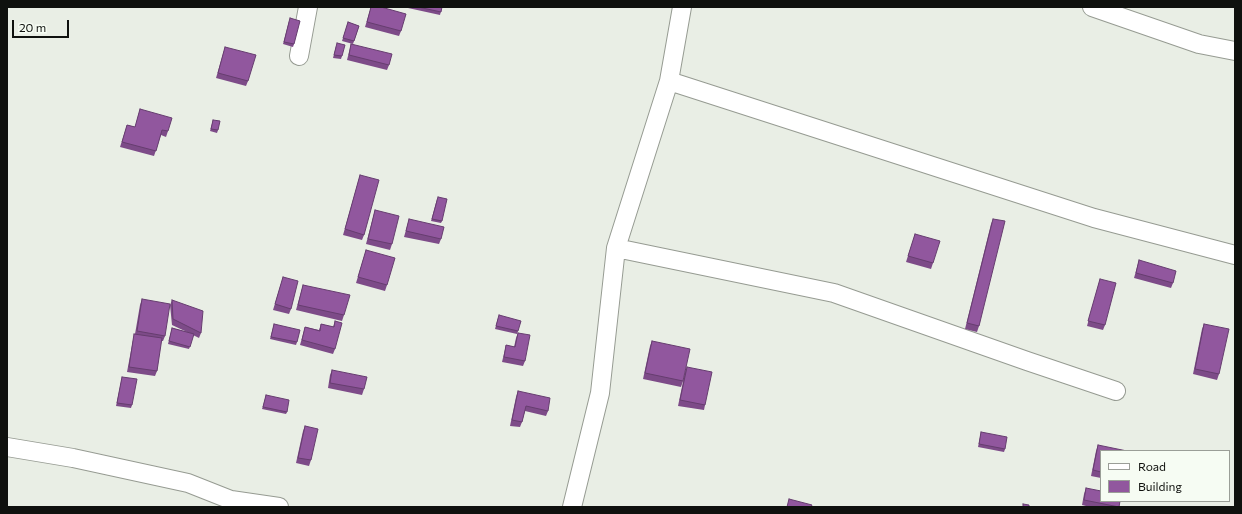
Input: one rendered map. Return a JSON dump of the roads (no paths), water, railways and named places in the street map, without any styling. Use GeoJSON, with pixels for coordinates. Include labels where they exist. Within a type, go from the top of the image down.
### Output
{"type":"FeatureCollection","features":[{"type":"Feature","properties":{"kind":"street"},"geometry":{"type":"LineString","coordinates":[[299,56],[308,7]]}},
{"type":"Feature","properties":{"kind":"street"},"geometry":{"type":"LineString","coordinates":[[572,507],[600,393],[616,248],[669,81],[682,7]]}},
{"type":"Feature","properties":{"kind":"street"},"geometry":{"type":"LineString","coordinates":[[1092,7],[1199,44],[1235,51]]}},
{"type":"Feature","properties":{"kind":"street"},"geometry":{"type":"LineString","coordinates":[[669,81],[1094,218],[1235,255]]}},
{"type":"Feature","properties":{"kind":"street"},"geometry":{"type":"LineString","coordinates":[[616,248],[834,293],[1116,391]]}},
{"type":"Feature","properties":{"kind":"street"},"geometry":{"type":"LineString","coordinates":[[7,447],[73,458],[188,483],[231,500],[279,507]]}}]}
